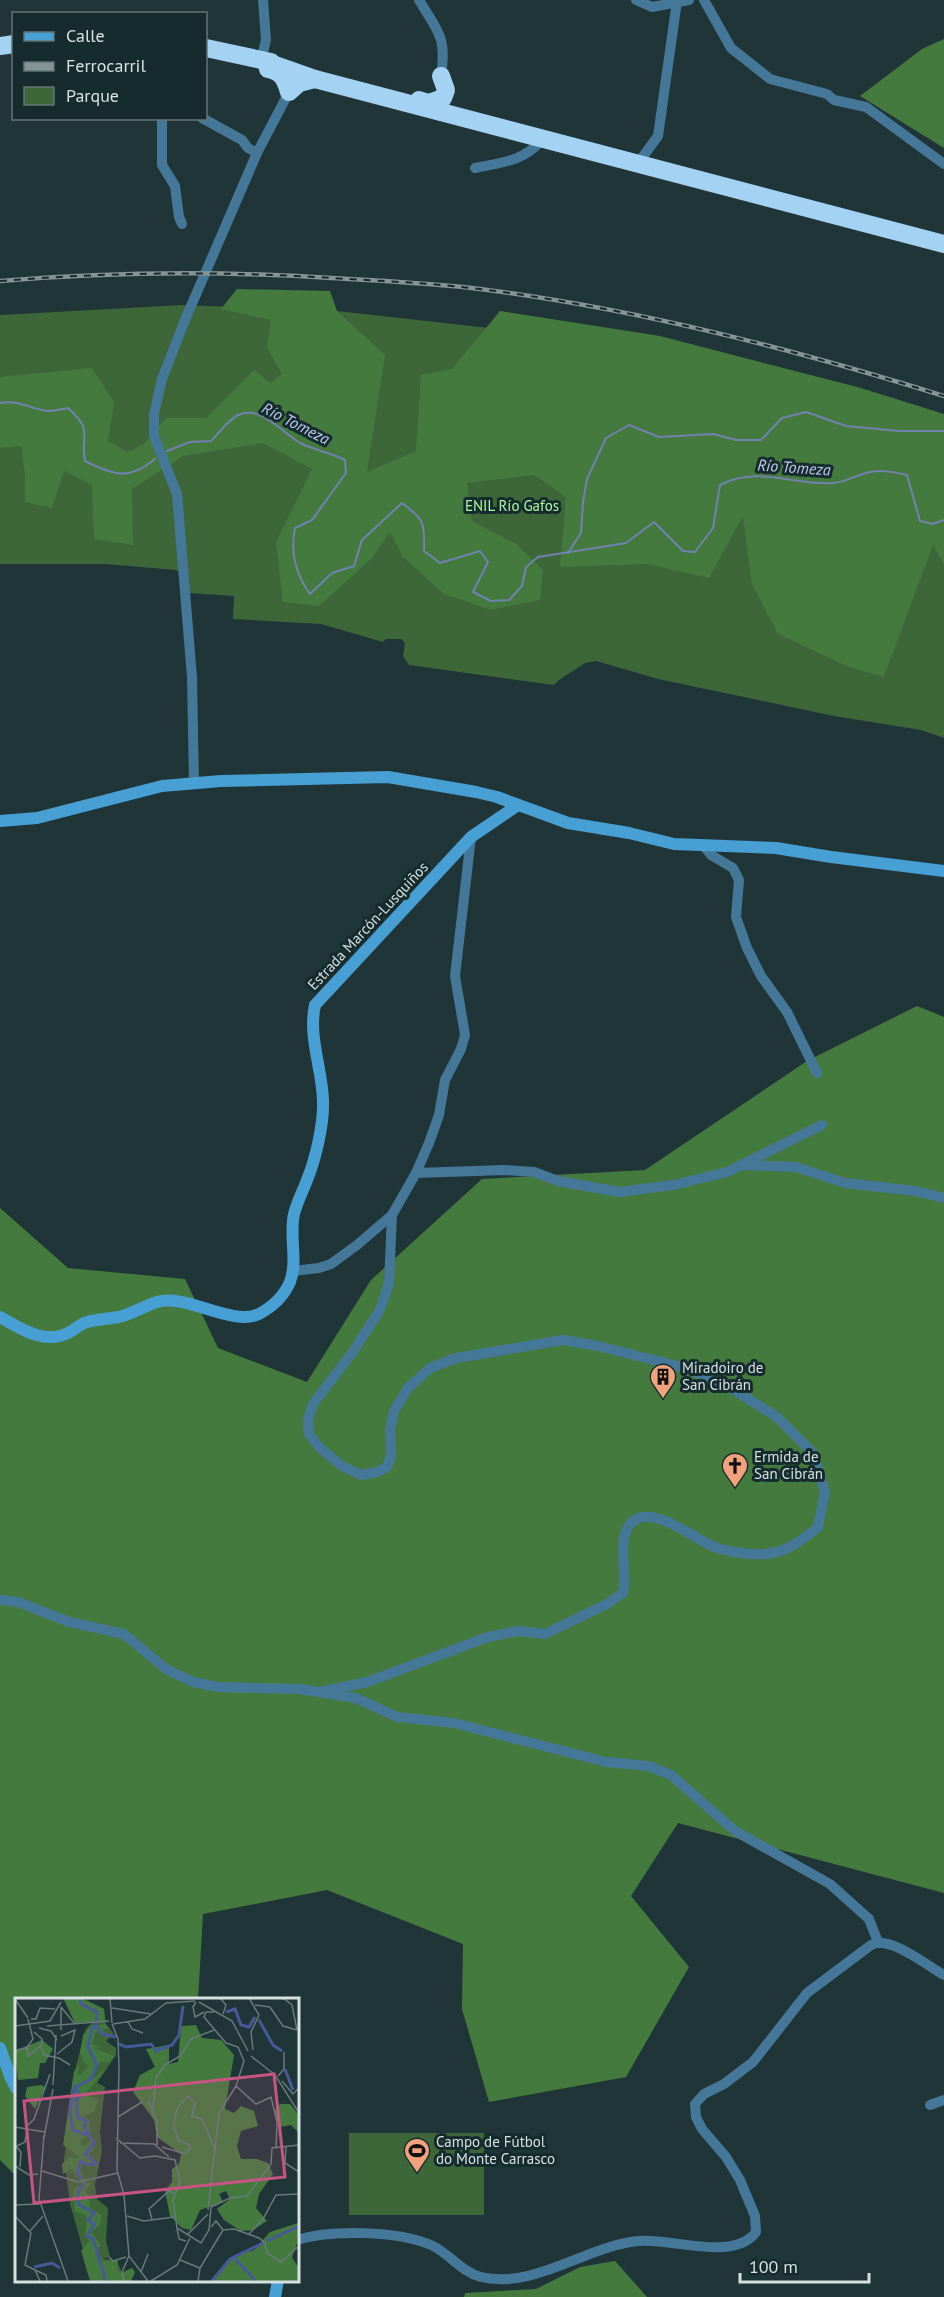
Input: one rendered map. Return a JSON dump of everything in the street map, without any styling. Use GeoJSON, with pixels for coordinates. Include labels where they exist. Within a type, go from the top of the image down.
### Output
{"type":"FeatureCollection","features":[{"type":"Feature","properties":{"kind":"highway"},"geometry":{"type":"LineString","coordinates":[[207,48],[413,95],[439,89]]}},
{"type":"Feature","properties":{"kind":"highway"},"geometry":{"type":"LineString","coordinates":[[207,54],[278,71],[285,79],[289,92],[299,83],[315,79]]}},
{"type":"Feature","properties":{"kind":"highway"},"geometry":{"type":"LineString","coordinates":[[261,60],[315,79],[639,162],[944,244]]}},
{"type":"Feature","properties":{"kind":"highway"},"geometry":{"type":"LineString","coordinates":[[353,88],[382,90],[429,103],[439,89]]}},
{"type":"Feature","properties":{"kind":"highway"},"geometry":{"type":"LineString","coordinates":[[439,89],[458,107],[556,135],[608,154]]}},
{"type":"Feature","properties":{"kind":"highway"},"geometry":{"type":"LineString","coordinates":[[439,89],[437,106],[507,130]]}},
{"type":"Feature","properties":{"kind":"street"},"geometry":{"type":"LineString","coordinates":[[261,60],[266,40],[263,0]]}},
{"type":"Feature","properties":{"kind":"street"},"geometry":{"type":"LineString","coordinates":[[419,0],[439,32],[443,45],[439,89]]}},
{"type":"Feature","properties":{"kind":"street"},"geometry":{"type":"LineString","coordinates":[[636,0],[651,7],[689,0]]}},
{"type":"Feature","properties":{"kind":"street"},"geometry":{"type":"LineString","coordinates":[[704,0],[731,48],[771,79],[827,94],[834,100],[866,107],[944,164]]}},
{"type":"Feature","properties":{"kind":"street"},"geometry":{"type":"LineString","coordinates":[[639,162],[658,136],[677,2]]}},
{"type":"Feature","properties":{"kind":"street"},"geometry":{"type":"LineString","coordinates":[[194,783],[192,677],[185,615],[177,494],[154,436],[154,414],[162,379],[185,320],[257,153],[289,92]]}},
{"type":"Feature","properties":{"kind":"street"},"geometry":{"type":"LineString","coordinates":[[162,120],[162,165],[175,186],[182,224]]}},
{"type":"Feature","properties":{"kind":"street"},"geometry":{"type":"LineString","coordinates":[[206,120],[242,140],[248,148],[257,153]]}},
{"type":"Feature","properties":{"kind":"street"},"geometry":{"type":"LineString","coordinates":[[475,168],[507,163],[535,148],[542,139]]}},
{"type":"Feature","properties":{"kind":"street"},"geometry":{"type":"LineString","coordinates":[[0,821],[38,818],[162,786],[388,777],[476,792],[568,824],[629,833],[674,844],[782,848],[831,857],[944,871]]}},
{"type":"Feature","properties":{"kind":"street","name":"Estrada Marcón-Lusquiños"},"geometry":{"type":"LineString","coordinates":[[0,1317],[34,1335],[53,1338],[67,1334],[89,1321],[121,1317],[158,1301],[168,1300],[232,1315],[257,1315],[281,1298],[293,1271],[294,1213],[309,1177],[318,1141],[323,1101],[311,1021],[315,1005],[471,837],[518,805]]}},
{"type":"Feature","properties":{"kind":"street"},"geometry":{"type":"LineString","coordinates":[[293,1271],[331,1264],[357,1245],[392,1215],[416,1173],[439,1115],[444,1080],[461,1049],[465,1035],[454,976],[471,837]]}},
{"type":"Feature","properties":{"kind":"street"},"geometry":{"type":"LineString","coordinates":[[703,845],[711,855],[733,868],[739,880],[736,917],[747,948],[761,976],[788,1012],[817,1073]]}},
{"type":"Feature","properties":{"kind":"street"},"geometry":{"type":"LineString","coordinates":[[416,1173],[504,1170],[534,1172],[558,1181],[619,1192],[673,1185],[727,1172],[822,1125]]}},
{"type":"Feature","properties":{"kind":"street"},"geometry":{"type":"LineString","coordinates":[[742,1164],[796,1167],[844,1183],[915,1191],[944,1198]]}},
{"type":"Feature","properties":{"kind":"street"},"geometry":{"type":"LineString","coordinates":[[319,1692],[367,1682],[488,1637],[518,1631],[545,1634],[607,1604],[623,1593],[626,1577],[625,1534],[631,1523],[643,1517],[658,1518],[679,1526],[709,1545],[731,1552],[755,1554],[790,1549],[818,1527],[825,1492],[813,1453],[777,1417],[729,1388],[685,1368],[598,1346],[563,1340],[456,1358],[430,1368],[408,1388],[394,1411],[390,1429],[391,1455],[387,1467],[377,1472],[361,1475],[342,1466],[320,1448],[309,1434],[308,1419],[313,1404],[352,1353],[380,1310],[389,1283],[392,1215]]}},
{"type":"Feature","properties":{"kind":"street"},"geometry":{"type":"LineString","coordinates":[[0,1600],[18,1602],[69,1622],[124,1634],[166,1669],[193,1682],[218,1687],[299,1689],[356,1698],[397,1717],[454,1723],[606,1762],[648,1766],[671,1775],[735,1831],[830,1884],[869,1918],[878,1942]]}},
{"type":"Feature","properties":{"kind":"street"},"geometry":{"type":"LineString","coordinates":[[298,2240],[340,2233],[405,2236],[433,2246],[461,2268],[481,2277],[509,2278],[555,2268],[589,2254],[638,2241],[673,2242],[714,2248],[740,2245],[750,2240],[756,2232],[754,2216],[740,2180],[726,2157],[699,2123],[694,2109],[695,2104],[704,2094],[724,2084],[753,2062],[807,1993],[878,1942],[889,1943],[944,1976]]}},
{"type":"Feature","properties":{"kind":"street"},"geometry":{"type":"LineString","coordinates":[[0,2048],[15,2086]]}},
{"type":"Feature","properties":{"kind":"street"},"geometry":{"type":"LineString","coordinates":[[930,2105],[944,2100]]}},
{"type":"Feature","properties":{"kind":"street"},"geometry":{"type":"LineString","coordinates":[[275,2297],[278,2282]]}},
{"type":"Feature","properties":{"kind":"green space"},"geometry":{"type":"Polygon","coordinates":[[[944,39],[944,148],[860,96],[922,49],[944,39]]]}},
{"type":"Feature","properties":{"kind":"green space"},"geometry":{"type":"Polygon","coordinates":[[[237,289],[330,291],[337,311],[385,355],[367,472],[416,451],[421,375],[452,369],[500,311],[660,336],[861,388],[944,414],[944,564],[933,545],[884,677],[849,667],[778,634],[752,584],[743,516],[709,578],[647,564],[560,567],[566,497],[534,475],[467,483],[472,521],[516,544],[543,570],[540,600],[491,610],[444,594],[403,557],[390,532],[371,559],[319,606],[283,602],[276,542],[312,469],[263,443],[183,456],[132,489],[133,545],[94,539],[92,485],[64,471],[52,508],[25,502],[25,476],[21,446],[0,448],[0,377],[92,368],[114,402],[108,441],[128,452],[145,443],[166,418],[206,418],[254,370],[270,383],[282,374],[267,347],[271,320],[221,309],[237,289]]]}},
{"type":"Feature","properties":{"kind":"green space","name":"ENIL Río Gafos"},"geometry":{"type":"Polygon","coordinates":[[[182,305],[337,311],[498,329],[944,434],[944,738],[921,730],[834,716],[658,679],[596,661],[585,663],[554,685],[409,665],[403,656],[405,643],[401,639],[386,639],[383,642],[321,624],[233,619],[234,596],[189,593],[183,574],[176,570],[106,564],[0,564],[0,315],[182,305]]]}},
{"type":"Feature","properties":{"kind":"green space"},"geometry":{"type":"Polygon","coordinates":[[[917,1006],[944,1017],[944,1893],[678,1823],[631,1896],[689,1967],[626,2077],[489,2102],[462,2009],[463,1944],[327,1890],[203,1914],[198,1998],[15,1998],[15,2175],[0,2160],[0,1208],[68,1268],[185,1279],[218,1348],[307,1382],[371,1280],[482,1179],[645,1170],[807,1061],[917,1006]]]}},
{"type":"Feature","properties":{"kind":"green space","name":"Campo de Fútbol do Monte Carrasco"},"geometry":{"type":"Polygon","coordinates":[[[349,2133],[484,2133],[484,2215],[349,2215],[349,2133]]]}},
{"type":"Feature","properties":{"kind":"green space"},"geometry":{"type":"Polygon","coordinates":[[[615,2261],[647,2297],[464,2297],[465,2293],[536,2289],[580,2267],[615,2261]]]}},
{"type":"Feature","properties":{"kind":"waterway","name":"Río Tomeza"},"geometry":{"type":"LineString","coordinates":[[0,403],[13,402],[48,411],[68,408],[83,427],[85,461],[104,470],[129,473],[137,471],[155,459]]}},
{"type":"Feature","properties":{"kind":"waterway","name":"Río Tomeza"},"geometry":{"type":"LineString","coordinates":[[568,553],[581,533],[587,479],[606,438],[629,425],[659,437],[713,434],[736,440],[761,440],[782,418],[806,412],[846,426],[899,431],[944,431]]}},
{"type":"Feature","properties":{"kind":"waterway","name":"Río Tomeza"},"geometry":{"type":"LineString","coordinates":[[167,451],[190,442],[211,441],[238,415],[255,413],[302,444],[345,460],[346,473],[312,520],[295,528],[293,545],[295,562],[310,594],[332,573],[354,566],[362,540],[402,503],[422,522],[424,551],[440,563],[480,551],[488,562],[473,592],[491,601],[509,600],[522,586],[526,567],[538,557],[626,543],[654,522],[683,551],[695,552],[713,528],[720,485],[734,479],[762,476],[834,483],[862,474],[887,471],[907,475],[920,521],[933,524],[944,520]]}},
{"type":"Feature","properties":{"kind":"railway"},"geometry":{"type":"LineString","coordinates":[[0,281],[124,274],[208,274],[332,278],[480,289],[539,297],[714,332],[830,362],[944,396]]}},
{"type":"Feature","properties":{"kind":"place","name":"Miradoiro de San Cibrán"},"geometry":{"type":"Point","coordinates":[663,1400]}},
{"type":"Feature","properties":{"kind":"place","name":"Ermida de San Cibrán"},"geometry":{"type":"Point","coordinates":[735,1489]}},
{"type":"Feature","properties":{"kind":"place","name":"Campo de Fútbol do Monte Carrasco"},"geometry":{"type":"Point","coordinates":[417,2174]}}]}
